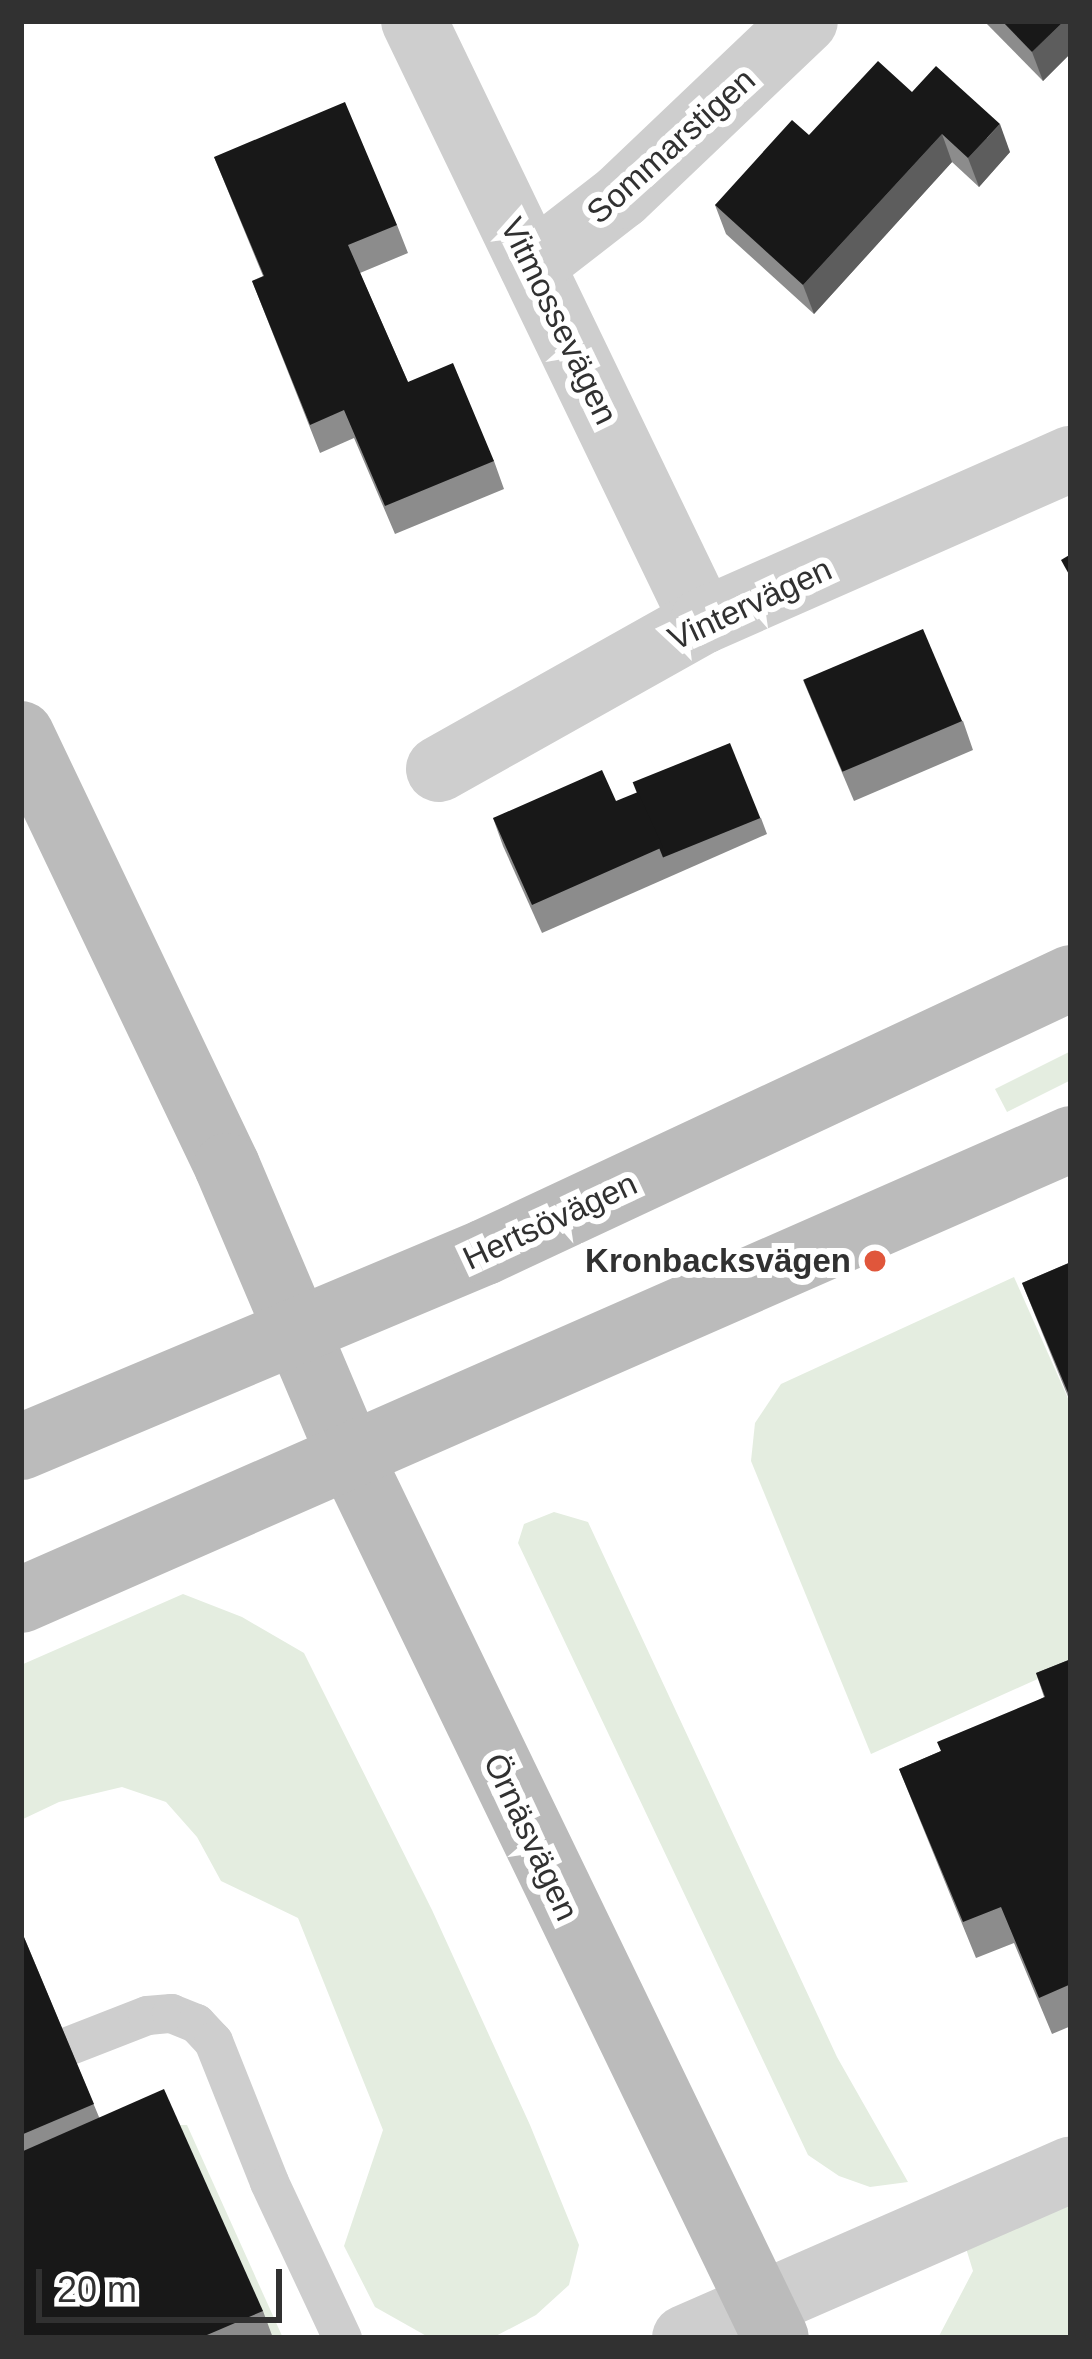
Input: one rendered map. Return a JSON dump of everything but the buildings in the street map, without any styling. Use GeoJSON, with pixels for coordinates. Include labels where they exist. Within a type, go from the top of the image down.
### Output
{"type":"FeatureCollection","features":[{"type":"Feature","properties":{"kind":"main road"},"geometry":{"type":"LineString","coordinates":[[21,734],[227,1166],[297,1330]]}},
{"type":"Feature","properties":{"kind":"main road","name":"Hertsövägen"},"geometry":{"type":"LineString","coordinates":[[21,1447],[485,1252],[1071,978]]}},
{"type":"Feature","properties":{"kind":"main road"},"geometry":{"type":"LineString","coordinates":[[21,1600],[1071,1139]]}},
{"type":"Feature","properties":{"kind":"main road","name":"Örnäsvägen"},"geometry":{"type":"LineString","coordinates":[[297,1330],[350,1456],[768,2322]]}},
{"type":"Feature","properties":{"kind":"street","name":"Vitmossevägen"},"geometry":{"type":"LineString","coordinates":[[414,21],[703,621]]}},
{"type":"Feature","properties":{"kind":"street","name":"Sommarstigen"},"geometry":{"type":"LineString","coordinates":[[532,266],[621,196],[805,21]]}},
{"type":"Feature","properties":{"kind":"street","name":"Vintervägen"},"geometry":{"type":"LineString","coordinates":[[439,769],[703,621],[1071,459]]}},
{"type":"Feature","properties":{"kind":"street"},"geometry":{"type":"LineString","coordinates":[[685,2338],[768,2322],[1071,2169]]}},
{"type":"Feature","properties":{"kind":"lane"},"geometry":{"type":"LineString","coordinates":[[21,2064],[147,2014],[171,2013],[196,2023],[213,2041],[269,2182],[342,2338]]}},
{"type":"Feature","properties":{"kind":"shaded area"},"geometry":{"type":"Polygon","coordinates":[[[1071,1051],[1071,1080],[1007,1112],[995,1089],[1071,1051]]]}},
{"type":"Feature","properties":{"kind":"shaded area"},"geometry":{"type":"Polygon","coordinates":[[[1014,1277],[1071,1405],[1071,1664],[871,1754],[751,1461],[755,1423],[781,1384],[1014,1277]]]}},
{"type":"Feature","properties":{"kind":"shaded area"},"geometry":{"type":"Polygon","coordinates":[[[554,1512],[588,1522],[837,2057],[908,2182],[870,2187],[839,2176],[808,2155],[518,1543],[524,1524],[554,1512]]]}},
{"type":"Feature","properties":{"kind":"shaded area"},"geometry":{"type":"Polygon","coordinates":[[[183,1594],[242,1617],[304,1653],[432,1910],[530,2125],[579,2245],[569,2285],[536,2315],[492,2338],[430,2338],[375,2307],[344,2246],[383,2130],[298,1918],[221,1881],[197,1837],[166,1802],[122,1787],[59,1802],[21,1820],[21,1665],[183,1594]]]}},
{"type":"Feature","properties":{"kind":"shaded area"},"geometry":{"type":"Polygon","coordinates":[[[178,2125],[187,2125],[283,2338],[272,2338],[178,2125]]]}},
{"type":"Feature","properties":{"kind":"shaded area"},"geometry":{"type":"Polygon","coordinates":[[[1071,2168],[1071,2338],[938,2338],[973,2271],[957,2219],[1071,2168]]]}},
{"type":"Feature","properties":{"kind":"place","name":"Kronbacksvägen"},"geometry":{"type":"Point","coordinates":[875,1261]}}]}
